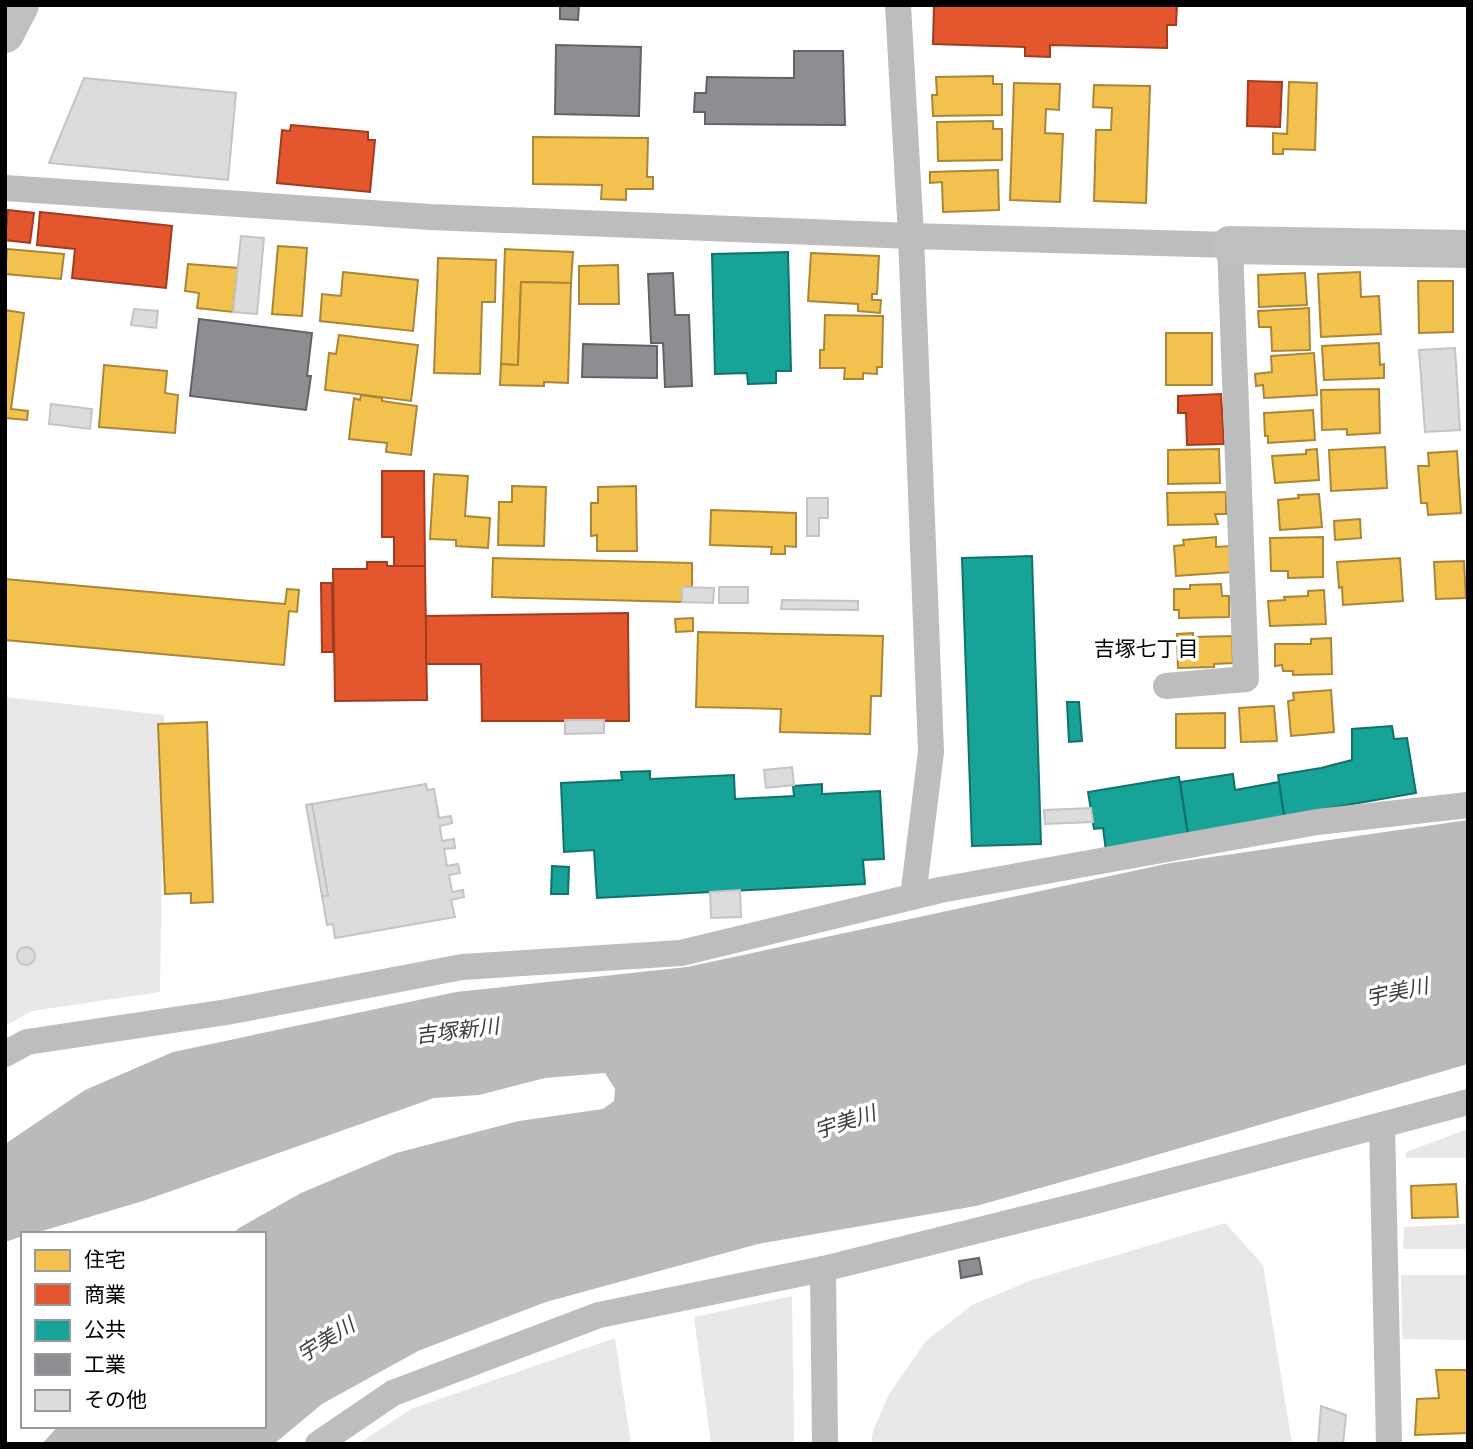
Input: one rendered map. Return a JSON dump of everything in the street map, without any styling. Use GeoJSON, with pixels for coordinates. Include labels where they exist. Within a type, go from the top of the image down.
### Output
{"type":"FeatureCollection","features":[{"type":"Feature","properties":{"kind":"street"},"geometry":{"type":"LineString","coordinates":[[5,34],[20,5]]}},
{"type":"Feature","properties":{"kind":"street"},"geometry":{"type":"LineString","coordinates":[[898,5],[911,236],[931,752],[913,897]]}},
{"type":"Feature","properties":{"kind":"street"},"geometry":{"type":"LineString","coordinates":[[5,188],[430,217],[911,236],[1468,249]]}},
{"type":"Feature","properties":{"kind":"street"},"geometry":{"type":"LineString","coordinates":[[1166,686],[1245,679],[1230,245]]}},
{"type":"Feature","properties":{"kind":"street"},"geometry":{"type":"LineString","coordinates":[[5,1054],[27,1042],[228,1012],[462,967],[681,953],[940,890],[1317,822],[1468,805]]}},
{"type":"Feature","properties":{"kind":"street"},"geometry":{"type":"LineString","coordinates":[[318,1444],[393,1393],[599,1315],[823,1269],[1092,1202],[1468,1102]]}},
{"type":"Feature","properties":{"kind":"street"},"geometry":{"type":"LineString","coordinates":[[1382,1125],[1389,1444]]}},
{"type":"Feature","properties":{"kind":"street"},"geometry":{"type":"LineString","coordinates":[[823,1269],[825,1444]]}},
{"type":"Feature","properties":{"kind":"shaded area"},"geometry":{"type":"Polygon","coordinates":[[[5,697],[164,715],[160,992],[32,1011],[5,1026],[5,697]]]}},
{"type":"Feature","properties":{"kind":"shaded area"},"geometry":{"type":"Polygon","coordinates":[[[1468,1129],[1468,1158],[1406,1158],[1406,1152],[1468,1129]]]}},
{"type":"Feature","properties":{"kind":"shaded area"},"geometry":{"type":"Polygon","coordinates":[[[1465,1185],[1468,1185],[1468,1249],[1403,1249],[1404,1227],[1465,1224],[1465,1185]]]}},
{"type":"Feature","properties":{"kind":"shaded area"},"geometry":{"type":"Polygon","coordinates":[[[1225,1223],[1263,1265],[1292,1444],[871,1444],[873,1431],[889,1394],[926,1341],[972,1305],[1029,1281],[1225,1223]]]}},
{"type":"Feature","properties":{"kind":"shaded area"},"geometry":{"type":"Polygon","coordinates":[[[1401,1275],[1468,1275],[1468,1340],[1402,1339],[1401,1275]]]}},
{"type":"Feature","properties":{"kind":"shaded area"},"geometry":{"type":"Polygon","coordinates":[[[792,1296],[794,1444],[711,1444],[694,1317],[792,1296]]]}},
{"type":"Feature","properties":{"kind":"shaded area"},"geometry":{"type":"Polygon","coordinates":[[[615,1338],[631,1444],[358,1444],[411,1409],[615,1338]]]}},
{"type":"Feature","properties":{"kind":"water"},"geometry":{"type":"Polygon","coordinates":[[[1468,820],[1468,1064],[976,1206],[758,1244],[546,1302],[418,1351],[322,1404],[274,1444],[42,1444],[56,1428],[266,1428],[266,1232],[235,1232],[239,1228],[301,1193],[396,1153],[519,1121],[603,1109],[614,1101],[615,1089],[605,1073],[545,1078],[479,1095],[434,1098],[143,1201],[39,1232],[21,1232],[21,1237],[5,1242],[5,1144],[85,1090],[173,1052],[456,992],[687,967],[1170,863],[1468,820]]]}},
{"type":"Feature","properties":{"kind":"building: 住宅"},"geometry":{"type":"Polygon","coordinates":[[[993,76],[993,84],[1002,84],[1002,115],[933,116],[932,95],[937,95],[936,77],[993,76]]]}},
{"type":"Feature","properties":{"kind":"building: 住宅"},"geometry":{"type":"Polygon","coordinates":[[[1289,82],[1317,83],[1315,150],[1283,149],[1283,154],[1273,154],[1273,133],[1287,134],[1289,82]]]}},
{"type":"Feature","properties":{"kind":"building: 住宅"},"geometry":{"type":"Polygon","coordinates":[[[1014,83],[1060,84],[1059,110],[1046,109],[1045,133],[1063,134],[1060,202],[1010,200],[1014,83]]]}},
{"type":"Feature","properties":{"kind":"building: 住宅"},"geometry":{"type":"Polygon","coordinates":[[[1094,85],[1150,86],[1146,203],[1094,201],[1096,130],[1111,130],[1112,108],[1093,107],[1094,85]]]}},
{"type":"Feature","properties":{"kind":"building: 住宅"},"geometry":{"type":"Polygon","coordinates":[[[993,121],[993,129],[1002,129],[1002,160],[938,161],[937,122],[993,121]]]}},
{"type":"Feature","properties":{"kind":"building: 住宅"},"geometry":{"type":"Polygon","coordinates":[[[533,137],[648,138],[647,177],[653,177],[653,189],[626,189],[626,200],[601,199],[602,185],[533,184],[533,137]]]}},
{"type":"Feature","properties":{"kind":"building: 住宅"},"geometry":{"type":"Polygon","coordinates":[[[998,170],[999,210],[943,212],[942,182],[930,183],[930,172],[998,170]]]}},
{"type":"Feature","properties":{"kind":"building: 住宅"},"geometry":{"type":"Polygon","coordinates":[[[278,246],[307,248],[302,316],[272,314],[278,246]]]}},
{"type":"Feature","properties":{"kind":"building: 住宅"},"geometry":{"type":"Polygon","coordinates":[[[7,249],[64,254],[61,279],[5,274],[7,249]]]}},
{"type":"Feature","properties":{"kind":"building: 住宅"},"geometry":{"type":"Polygon","coordinates":[[[505,249],[573,252],[571,283],[521,282],[518,365],[501,364],[505,249]]]}},
{"type":"Feature","properties":{"kind":"building: 住宅"},"geometry":{"type":"Polygon","coordinates":[[[811,253],[879,256],[877,294],[872,294],[872,300],[881,300],[880,313],[858,311],[858,304],[808,301],[811,253]]]}},
{"type":"Feature","properties":{"kind":"building: 住宅"},"geometry":{"type":"Polygon","coordinates":[[[438,258],[496,260],[495,302],[482,302],[480,374],[434,373],[438,258]]]}},
{"type":"Feature","properties":{"kind":"building: 住宅"},"geometry":{"type":"Polygon","coordinates":[[[188,264],[238,268],[233,312],[197,308],[199,293],[185,291],[188,264]]]}},
{"type":"Feature","properties":{"kind":"building: 住宅"},"geometry":{"type":"Polygon","coordinates":[[[618,265],[619,304],[579,304],[579,266],[618,265]]]}},
{"type":"Feature","properties":{"kind":"building: 住宅"},"geometry":{"type":"Polygon","coordinates":[[[343,272],[418,280],[413,331],[320,321],[322,294],[341,296],[343,272]]]}},
{"type":"Feature","properties":{"kind":"building: 住宅"},"geometry":{"type":"Polygon","coordinates":[[[1360,272],[1361,297],[1379,296],[1381,334],[1321,337],[1318,274],[1360,272]]]}},
{"type":"Feature","properties":{"kind":"building: 住宅"},"geometry":{"type":"Polygon","coordinates":[[[1305,273],[1307,305],[1259,307],[1258,275],[1305,273]]]}},
{"type":"Feature","properties":{"kind":"building: 住宅"},"geometry":{"type":"Polygon","coordinates":[[[1418,281],[1453,281],[1453,332],[1419,333],[1418,281]]]}},
{"type":"Feature","properties":{"kind":"building: 住宅"},"geometry":{"type":"Polygon","coordinates":[[[521,282],[571,283],[568,383],[544,382],[544,386],[500,385],[501,364],[518,365],[521,282]]]}},
{"type":"Feature","properties":{"kind":"building: 住宅"},"geometry":{"type":"Polygon","coordinates":[[[1309,308],[1310,350],[1272,351],[1271,327],[1259,327],[1258,311],[1309,308]]]}},
{"type":"Feature","properties":{"kind":"building: 住宅"},"geometry":{"type":"Polygon","coordinates":[[[5,310],[24,313],[11,409],[28,411],[27,420],[5,418],[5,310]]]}},
{"type":"Feature","properties":{"kind":"building: 住宅"},"geometry":{"type":"Polygon","coordinates":[[[825,315],[883,316],[882,367],[877,367],[877,374],[863,373],[863,379],[844,379],[845,368],[820,368],[820,350],[824,350],[825,315]]]}},
{"type":"Feature","properties":{"kind":"building: 住宅"},"geometry":{"type":"Polygon","coordinates":[[[1166,333],[1212,333],[1212,385],[1166,385],[1166,333]]]}},
{"type":"Feature","properties":{"kind":"building: 住宅"},"geometry":{"type":"Polygon","coordinates":[[[339,335],[418,345],[411,401],[325,390],[329,353],[336,354],[339,335]]]}},
{"type":"Feature","properties":{"kind":"building: 住宅"},"geometry":{"type":"Polygon","coordinates":[[[1379,343],[1380,365],[1384,364],[1384,378],[1324,380],[1322,346],[1379,343]]]}},
{"type":"Feature","properties":{"kind":"building: 住宅"},"geometry":{"type":"Polygon","coordinates":[[[1314,353],[1317,395],[1264,398],[1263,385],[1256,386],[1255,374],[1272,372],[1271,356],[1314,353]]]}},
{"type":"Feature","properties":{"kind":"building: 住宅"},"geometry":{"type":"Polygon","coordinates":[[[104,365],[167,371],[165,393],[178,395],[175,433],[99,427],[104,365]]]}},
{"type":"Feature","properties":{"kind":"building: 住宅"},"geometry":{"type":"Polygon","coordinates":[[[1379,389],[1380,433],[1347,435],[1347,429],[1322,430],[1321,390],[1379,389]]]}},
{"type":"Feature","properties":{"kind":"building: 住宅"},"geometry":{"type":"Polygon","coordinates":[[[361,395],[417,406],[411,455],[386,452],[387,443],[349,439],[354,398],[360,400],[361,395]]]}},
{"type":"Feature","properties":{"kind":"building: 住宅"},"geometry":{"type":"Polygon","coordinates":[[[1313,410],[1315,440],[1268,443],[1264,413],[1313,410]]]}},
{"type":"Feature","properties":{"kind":"building: 住宅"},"geometry":{"type":"Polygon","coordinates":[[[1385,447],[1387,488],[1331,491],[1329,450],[1385,447]]]}},
{"type":"Feature","properties":{"kind":"building: 住宅"},"geometry":{"type":"Polygon","coordinates":[[[1219,449],[1220,483],[1168,484],[1168,450],[1219,449]]]}},
{"type":"Feature","properties":{"kind":"building: 住宅"},"geometry":{"type":"Polygon","coordinates":[[[1317,449],[1319,480],[1275,483],[1272,456],[1306,454],[1306,450],[1317,449]]]}},
{"type":"Feature","properties":{"kind":"building: 住宅"},"geometry":{"type":"Polygon","coordinates":[[[1457,451],[1461,513],[1428,515],[1427,503],[1421,503],[1418,466],[1429,466],[1428,453],[1457,451]]]}},
{"type":"Feature","properties":{"kind":"building: 住宅"},"geometry":{"type":"Polygon","coordinates":[[[434,474],[468,476],[465,516],[490,518],[488,548],[456,546],[456,540],[430,539],[434,474]]]}},
{"type":"Feature","properties":{"kind":"building: 住宅"},"geometry":{"type":"Polygon","coordinates":[[[512,486],[546,487],[544,546],[498,545],[499,502],[512,502],[512,486]]]}},
{"type":"Feature","properties":{"kind":"building: 住宅"},"geometry":{"type":"Polygon","coordinates":[[[636,486],[637,551],[597,551],[597,535],[591,536],[591,503],[598,503],[598,487],[636,486]]]}},
{"type":"Feature","properties":{"kind":"building: 住宅"},"geometry":{"type":"Polygon","coordinates":[[[1226,492],[1226,514],[1215,514],[1218,524],[1168,525],[1167,493],[1226,492]]]}},
{"type":"Feature","properties":{"kind":"building: 住宅"},"geometry":{"type":"Polygon","coordinates":[[[1319,494],[1322,527],[1280,530],[1278,500],[1319,494]]]}},
{"type":"Feature","properties":{"kind":"building: 住宅"},"geometry":{"type":"Polygon","coordinates":[[[711,510],[796,513],[796,547],[785,546],[785,554],[771,554],[772,547],[710,545],[711,510]]]}},
{"type":"Feature","properties":{"kind":"building: 住宅"},"geometry":{"type":"Polygon","coordinates":[[[1360,519],[1361,538],[1335,540],[1334,521],[1360,519]]]}},
{"type":"Feature","properties":{"kind":"building: 住宅"},"geometry":{"type":"Polygon","coordinates":[[[1216,537],[1216,547],[1231,546],[1233,572],[1176,576],[1174,546],[1184,545],[1183,540],[1216,537]]]}},
{"type":"Feature","properties":{"kind":"building: 住宅"},"geometry":{"type":"Polygon","coordinates":[[[1323,537],[1323,577],[1288,578],[1288,571],[1271,571],[1270,538],[1323,537]]]}},
{"type":"Feature","properties":{"kind":"building: 住宅"},"geometry":{"type":"Polygon","coordinates":[[[493,558],[692,563],[692,587],[682,587],[682,602],[492,597],[493,558]]]}},
{"type":"Feature","properties":{"kind":"building: 住宅"},"geometry":{"type":"Polygon","coordinates":[[[1400,558],[1403,601],[1343,605],[1337,562],[1400,558]]]}},
{"type":"Feature","properties":{"kind":"building: 住宅"},"geometry":{"type":"Polygon","coordinates":[[[1464,561],[1466,598],[1436,599],[1434,562],[1464,561]]]}},
{"type":"Feature","properties":{"kind":"building: 住宅"},"geometry":{"type":"Polygon","coordinates":[[[5,579],[285,604],[287,589],[299,590],[297,612],[289,611],[284,665],[5,640],[5,579]]]}},
{"type":"Feature","properties":{"kind":"building: 住宅"},"geometry":{"type":"Polygon","coordinates":[[[1221,584],[1222,596],[1229,596],[1229,617],[1179,618],[1179,610],[1174,610],[1174,589],[1190,589],[1190,585],[1221,584]]]}},
{"type":"Feature","properties":{"kind":"building: 住宅"},"geometry":{"type":"Polygon","coordinates":[[[1324,590],[1326,624],[1270,626],[1268,601],[1308,596],[1308,591],[1324,590]]]}},
{"type":"Feature","properties":{"kind":"building: 住宅"},"geometry":{"type":"Polygon","coordinates":[[[693,618],[693,631],[676,632],[675,619],[693,618]]]}},
{"type":"Feature","properties":{"kind":"building: 住宅"},"geometry":{"type":"Polygon","coordinates":[[[698,632],[883,636],[881,696],[871,696],[870,734],[780,732],[781,709],[696,707],[698,632]]]}},
{"type":"Feature","properties":{"kind":"building: 住宅"},"geometry":{"type":"Polygon","coordinates":[[[1193,633],[1193,637],[1232,636],[1233,663],[1214,664],[1214,667],[1178,668],[1177,634],[1193,633]]]}},
{"type":"Feature","properties":{"kind":"building: 住宅"},"geometry":{"type":"Polygon","coordinates":[[[1331,638],[1332,674],[1293,675],[1293,671],[1283,671],[1282,665],[1275,666],[1275,644],[1311,644],[1311,639],[1331,638]]]}},
{"type":"Feature","properties":{"kind":"building: 住宅"},"geometry":{"type":"Polygon","coordinates":[[[1331,690],[1334,732],[1291,736],[1288,701],[1294,700],[1293,693],[1331,690]]]}},
{"type":"Feature","properties":{"kind":"building: 住宅"},"geometry":{"type":"Polygon","coordinates":[[[1274,706],[1277,741],[1241,742],[1239,708],[1274,706]]]}},
{"type":"Feature","properties":{"kind":"building: 住宅"},"geometry":{"type":"Polygon","coordinates":[[[1225,713],[1225,748],[1176,748],[1176,714],[1225,713]]]}},
{"type":"Feature","properties":{"kind":"building: 住宅"},"geometry":{"type":"Polygon","coordinates":[[[207,722],[213,902],[191,903],[191,893],[165,894],[158,724],[207,722]]]}},
{"type":"Feature","properties":{"kind":"building: 住宅"},"geometry":{"type":"Polygon","coordinates":[[[1456,1184],[1458,1217],[1412,1218],[1411,1186],[1456,1184]]]}},
{"type":"Feature","properties":{"kind":"building: 住宅"},"geometry":{"type":"Polygon","coordinates":[[[1436,1370],[1468,1370],[1468,1433],[1415,1435],[1417,1399],[1439,1398],[1436,1370]]]}},
{"type":"Feature","properties":{"kind":"building: 商業"},"geometry":{"type":"Polygon","coordinates":[[[934,5],[1177,5],[1176,25],[1167,25],[1167,48],[1050,45],[1050,57],[1025,56],[1025,47],[933,44],[934,5]]]}},
{"type":"Feature","properties":{"kind":"building: 商業"},"geometry":{"type":"Polygon","coordinates":[[[1248,81],[1282,82],[1280,127],[1247,126],[1248,81]]]}},
{"type":"Feature","properties":{"kind":"building: 商業"},"geometry":{"type":"Polygon","coordinates":[[[291,125],[368,132],[368,140],[375,140],[370,192],[277,183],[282,130],[290,131],[291,125]]]}},
{"type":"Feature","properties":{"kind":"building: 商業"},"geometry":{"type":"Polygon","coordinates":[[[8,210],[34,213],[30,243],[5,240],[8,210]]]}},
{"type":"Feature","properties":{"kind":"building: 商業"},"geometry":{"type":"Polygon","coordinates":[[[40,212],[172,226],[166,288],[72,278],[75,249],[37,245],[40,212]]]}},
{"type":"Feature","properties":{"kind":"building: 商業"},"geometry":{"type":"Polygon","coordinates":[[[1221,394],[1224,444],[1187,445],[1186,413],[1178,413],[1178,396],[1221,394]]]}},
{"type":"Feature","properties":{"kind":"building: 商業"},"geometry":{"type":"Polygon","coordinates":[[[382,471],[424,471],[425,566],[394,566],[394,537],[382,537],[382,471]]]}},
{"type":"Feature","properties":{"kind":"building: 商業"},"geometry":{"type":"Polygon","coordinates":[[[367,562],[387,562],[387,566],[425,566],[427,700],[335,701],[333,569],[367,569],[367,562]]]}},
{"type":"Feature","properties":{"kind":"building: 商業"},"geometry":{"type":"Polygon","coordinates":[[[321,583],[332,583],[333,652],[322,652],[321,583]]]}},
{"type":"Feature","properties":{"kind":"building: 商業"},"geometry":{"type":"Polygon","coordinates":[[[628,613],[629,721],[482,721],[481,664],[426,664],[426,616],[628,613]]]}},
{"type":"Feature","properties":{"kind":"building: 公共"},"geometry":{"type":"Polygon","coordinates":[[[788,252],[791,371],[776,371],[776,383],[748,384],[747,373],[715,374],[712,254],[788,252]]]}},
{"type":"Feature","properties":{"kind":"building: 公共"},"geometry":{"type":"Polygon","coordinates":[[[1032,556],[1041,844],[972,846],[962,558],[1032,556]]]}},
{"type":"Feature","properties":{"kind":"building: 公共"},"geometry":{"type":"Polygon","coordinates":[[[1067,702],[1079,702],[1082,741],[1069,742],[1067,702]]]}},
{"type":"Feature","properties":{"kind":"building: 公共"},"geometry":{"type":"Polygon","coordinates":[[[1392,726],[1394,739],[1407,738],[1416,793],[1284,816],[1278,775],[1352,760],[1352,729],[1392,726]]]}},
{"type":"Feature","properties":{"kind":"building: 公共"},"geometry":{"type":"Polygon","coordinates":[[[650,771],[650,779],[734,775],[735,799],[794,796],[793,786],[822,784],[822,794],[880,791],[884,859],[863,860],[865,884],[597,898],[594,850],[564,852],[561,783],[622,780],[621,772],[650,771]]]}},
{"type":"Feature","properties":{"kind":"building: 公共"},"geometry":{"type":"Polygon","coordinates":[[[1233,774],[1235,790],[1279,782],[1284,816],[1188,834],[1180,782],[1233,774]]]}},
{"type":"Feature","properties":{"kind":"building: 公共"},"geometry":{"type":"Polygon","coordinates":[[[1179,777],[1188,836],[1106,851],[1103,828],[1094,829],[1088,792],[1179,777]]]}},
{"type":"Feature","properties":{"kind":"building: 公共"},"geometry":{"type":"Polygon","coordinates":[[[552,866],[569,867],[568,894],[551,894],[552,866]]]}},
{"type":"Feature","properties":{"kind":"building: 工業"},"geometry":{"type":"Polygon","coordinates":[[[560,5],[579,5],[578,20],[560,19],[560,5]]]}},
{"type":"Feature","properties":{"kind":"building: 工業"},"geometry":{"type":"Polygon","coordinates":[[[556,45],[641,47],[639,116],[555,114],[556,45]]]}},
{"type":"Feature","properties":{"kind":"building: 工業"},"geometry":{"type":"Polygon","coordinates":[[[794,51],[843,51],[845,125],[705,124],[705,112],[694,112],[695,93],[706,93],[707,77],[794,78],[794,51]]]}},
{"type":"Feature","properties":{"kind":"building: 工業"},"geometry":{"type":"Polygon","coordinates":[[[673,273],[675,315],[689,315],[692,386],[665,387],[663,343],[651,343],[648,274],[673,273]]]}},
{"type":"Feature","properties":{"kind":"building: 工業"},"geometry":{"type":"Polygon","coordinates":[[[199,319],[312,333],[307,376],[311,376],[306,410],[190,396],[199,319]]]}},
{"type":"Feature","properties":{"kind":"building: 工業"},"geometry":{"type":"Polygon","coordinates":[[[583,344],[657,346],[657,378],[582,377],[583,344]]]}},
{"type":"Feature","properties":{"kind":"building: 工業"},"geometry":{"type":"Polygon","coordinates":[[[979,1258],[982,1274],[961,1278],[959,1261],[979,1258]]]}},
{"type":"Feature","properties":{"kind":"building: その他"},"geometry":{"type":"Polygon","coordinates":[[[84,78],[236,93],[228,180],[49,163],[84,78]]]}},
{"type":"Feature","properties":{"kind":"building: その他"},"geometry":{"type":"Polygon","coordinates":[[[241,236],[264,238],[257,314],[233,312],[241,236]]]}},
{"type":"Feature","properties":{"kind":"building: その他"},"geometry":{"type":"Polygon","coordinates":[[[134,309],[158,311],[156,328],[131,325],[134,309]]]}},
{"type":"Feature","properties":{"kind":"building: その他"},"geometry":{"type":"Polygon","coordinates":[[[1455,348],[1460,430],[1425,432],[1419,350],[1455,348]]]}},
{"type":"Feature","properties":{"kind":"building: その他"},"geometry":{"type":"Polygon","coordinates":[[[51,404],[92,409],[90,429],[49,424],[51,404]]]}},
{"type":"Feature","properties":{"kind":"building: その他"},"geometry":{"type":"Polygon","coordinates":[[[807,498],[828,498],[828,518],[819,518],[819,536],[807,536],[807,498]]]}},
{"type":"Feature","properties":{"kind":"building: その他"},"geometry":{"type":"Polygon","coordinates":[[[682,587],[714,588],[713,603],[682,602],[682,587]]]}},
{"type":"Feature","properties":{"kind":"building: その他"},"geometry":{"type":"Polygon","coordinates":[[[719,587],[748,587],[748,603],[719,603],[719,587]]]}},
{"type":"Feature","properties":{"kind":"building: その他"},"geometry":{"type":"Polygon","coordinates":[[[782,600],[858,601],[858,610],[781,609],[782,600]]]}},
{"type":"Feature","properties":{"kind":"building: その他"},"geometry":{"type":"Polygon","coordinates":[[[565,720],[604,720],[604,733],[565,734],[565,720]]]}},
{"type":"Feature","properties":{"kind":"building: その他"},"geometry":{"type":"Polygon","coordinates":[[[792,767],[794,785],[766,788],[764,770],[792,767]]]}},
{"type":"Feature","properties":{"kind":"building: その他"},"geometry":{"type":"Polygon","coordinates":[[[426,784],[427,790],[434,789],[439,818],[451,816],[452,823],[440,826],[442,841],[454,839],[455,848],[444,849],[447,866],[458,864],[460,873],[449,875],[452,892],[463,890],[464,897],[451,900],[455,917],[335,938],[333,924],[327,925],[322,896],[328,896],[312,804],[426,784]]]}},
{"type":"Feature","properties":{"kind":"building: その他"},"geometry":{"type":"Polygon","coordinates":[[[312,804],[328,896],[322,896],[306,805],[312,804]]]}},
{"type":"Feature","properties":{"kind":"building: その他"},"geometry":{"type":"Polygon","coordinates":[[[1091,808],[1093,822],[1045,824],[1044,810],[1091,808]]]}},
{"type":"Feature","properties":{"kind":"building: その他"},"geometry":{"type":"Polygon","coordinates":[[[740,890],[741,917],[711,918],[710,892],[740,890]]]}},
{"type":"Feature","properties":{"kind":"building: その他"},"geometry":{"type":"Polygon","coordinates":[[[22,947],[30,947],[35,956],[33,963],[22,965],[17,960],[17,952],[22,947]]]}},
{"type":"Feature","properties":{"kind":"building: その他"},"geometry":{"type":"Polygon","coordinates":[[[1321,1406],[1346,1415],[1343,1444],[1318,1444],[1321,1406]]]}},
{"type":"Feature","properties":{"kind":"district","name":"吉塚七丁目"},"geometry":{"type":"Point","coordinates":[1146,649]}},
{"type":"Feature","properties":{"kind":"water label","name":"宇美川"},"geometry":{"type":"Point","coordinates":[1397,992]}},
{"type":"Feature","properties":{"kind":"water label","name":"吉塚新川"},"geometry":{"type":"Point","coordinates":[457,1031]}},
{"type":"Feature","properties":{"kind":"water label","name":"宇美川"},"geometry":{"type":"Point","coordinates":[845,1122]}},
{"type":"Feature","properties":{"kind":"water label","name":"宇美川"},"geometry":{"type":"Point","coordinates":[326,1340]}}]}
